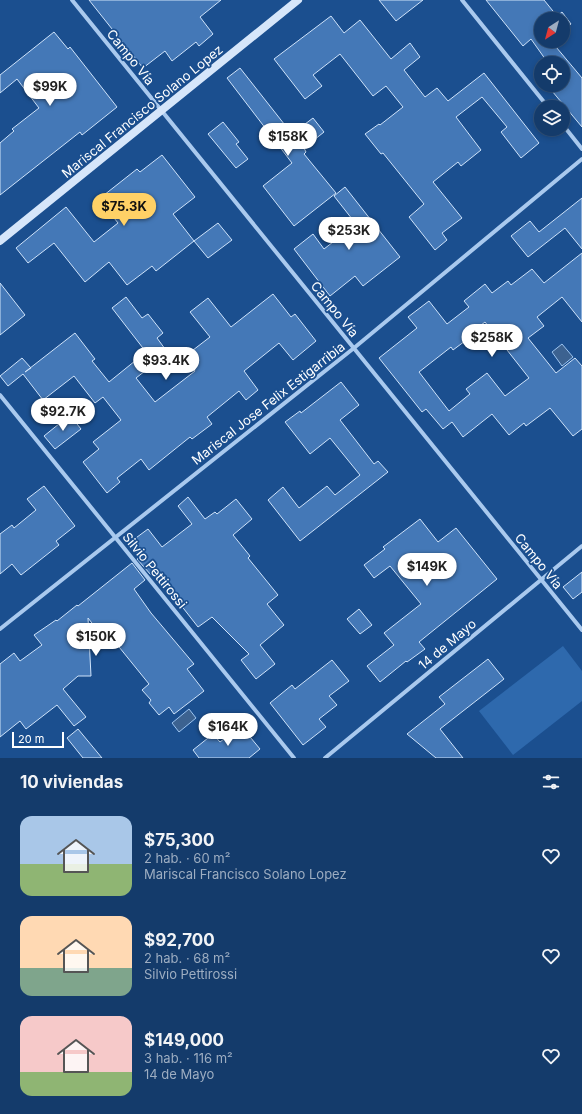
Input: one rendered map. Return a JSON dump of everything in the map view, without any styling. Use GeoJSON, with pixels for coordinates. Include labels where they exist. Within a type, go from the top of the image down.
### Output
{"type":"FeatureCollection","features":[{"type":"Feature","properties":{"kind":"street","name":"Campo Vía"},"geometry":{"type":"LineString","coordinates":[[72,0],[582,630]]}},
{"type":"Feature","properties":{"kind":"street","name":"Mariscal Francisco Solano Lopez"},"geometry":{"type":"LineString","coordinates":[[0,241],[298,0]]}},
{"type":"Feature","properties":{"kind":"street"},"geometry":{"type":"LineString","coordinates":[[462,0],[542,100]]}},
{"type":"Feature","properties":{"kind":"street"},"geometry":{"type":"LineString","coordinates":[[570,134],[582,149]]}},
{"type":"Feature","properties":{"kind":"street","name":"Mariscal Jose Felix Estigarribia"},"geometry":{"type":"LineString","coordinates":[[0,629],[354,348],[582,159]]}},
{"type":"Feature","properties":{"kind":"street","name":"Silvio Pettirossi"},"geometry":{"type":"LineString","coordinates":[[0,395],[294,758]]}},
{"type":"Feature","properties":{"kind":"street","name":"14 de Mayo"},"geometry":{"type":"LineString","coordinates":[[325,758],[582,546]]}},
{"type":"Feature","properties":{"kind":"shaded area"},"geometry":{"type":"Polygon","coordinates":[[[562,344],[573,357],[562,366],[552,352],[562,344]]]}},
{"type":"Feature","properties":{"kind":"shaded area"},"geometry":{"type":"Polygon","coordinates":[[[563,646],[582,671],[582,701],[513,755],[479,711],[563,646]]]}},
{"type":"Feature","properties":{"kind":"shaded area"},"geometry":{"type":"Polygon","coordinates":[[[189,709],[196,718],[179,732],[172,723],[189,709]]]}},
{"type":"Feature","properties":{"kind":"building"},"geometry":{"type":"Polygon","coordinates":[[[89,0],[221,0],[200,17],[213,34],[199,46],[196,42],[172,61],[165,51],[143,68],[89,0]]]}},
{"type":"Feature","properties":{"kind":"building"},"geometry":{"type":"Polygon","coordinates":[[[379,0],[423,0],[396,21],[379,0]]]}},
{"type":"Feature","properties":{"kind":"building"},"geometry":{"type":"Polygon","coordinates":[[[486,0],[544,0],[554,12],[534,12],[534,43],[531,39],[523,46],[486,0]]]}},
{"type":"Feature","properties":{"kind":"building"},"geometry":{"type":"Polygon","coordinates":[[[331,16],[344,33],[360,20],[391,59],[410,43],[420,57],[404,70],[425,97],[437,88],[448,101],[484,73],[539,143],[521,158],[501,132],[507,127],[482,97],[456,117],[481,150],[461,166],[458,162],[433,182],[462,218],[442,233],[447,240],[435,250],[409,217],[424,204],[383,153],[381,154],[365,134],[379,124],[380,125],[403,107],[386,86],[373,96],[340,54],[313,75],[322,86],[305,99],[274,59],[331,16]]]}},
{"type":"Feature","properties":{"kind":"building"},"geometry":{"type":"Polygon","coordinates":[[[54,32],[68,49],[70,47],[117,107],[82,135],[80,132],[0,195],[0,143],[14,131],[12,129],[39,108],[17,79],[0,93],[0,75],[54,32]]]}},
{"type":"Feature","properties":{"kind":"building"},"geometry":{"type":"Polygon","coordinates":[[[537,48],[557,48],[564,56],[543,56],[537,48]]]}},
{"type":"Feature","properties":{"kind":"building"},"geometry":{"type":"Polygon","coordinates":[[[570,64],[582,78],[582,127],[570,113],[570,100],[560,100],[553,92],[570,92],[570,64]]]}},
{"type":"Feature","properties":{"kind":"building"},"geometry":{"type":"Polygon","coordinates":[[[240,68],[292,134],[313,118],[324,132],[304,148],[306,152],[304,154],[336,193],[294,226],[263,186],[292,163],[227,78],[240,68]]]}},
{"type":"Feature","properties":{"kind":"building"},"geometry":{"type":"Polygon","coordinates":[[[223,122],[239,142],[236,144],[248,159],[236,168],[208,134],[223,122]]]}},
{"type":"Feature","properties":{"kind":"building"},"geometry":{"type":"Polygon","coordinates":[[[162,155],[195,197],[173,214],[194,241],[156,271],[152,266],[127,285],[109,262],[85,282],[54,243],[28,263],[16,248],[66,207],[94,242],[118,223],[99,199],[137,169],[140,172],[162,155]]]}},
{"type":"Feature","properties":{"kind":"building"},"geometry":{"type":"Polygon","coordinates":[[[345,187],[400,257],[363,286],[355,276],[330,296],[294,249],[313,234],[324,249],[356,224],[334,196],[345,187]]]}},
{"type":"Feature","properties":{"kind":"building"},"geometry":{"type":"Polygon","coordinates":[[[582,198],[582,249],[565,228],[528,257],[511,236],[530,221],[539,232],[582,198]]]}},
{"type":"Feature","properties":{"kind":"building"},"geometry":{"type":"Polygon","coordinates":[[[218,223],[232,240],[208,258],[194,241],[218,223]]]}},
{"type":"Feature","properties":{"kind":"building"},"geometry":{"type":"Polygon","coordinates":[[[582,253],[582,322],[562,297],[537,317],[544,326],[528,338],[556,373],[575,358],[582,366],[582,429],[573,436],[550,408],[526,426],[524,423],[509,435],[492,414],[463,437],[452,422],[443,429],[426,409],[422,412],[379,358],[417,328],[408,317],[429,301],[447,324],[469,307],[464,301],[485,284],[492,293],[508,281],[511,285],[532,269],[544,283],[582,253]],[[485,322],[463,339],[465,341],[453,350],[451,347],[419,372],[449,411],[470,394],[466,389],[487,373],[505,396],[529,378],[485,322]]]}},
{"type":"Feature","properties":{"kind":"building"},"geometry":{"type":"Polygon","coordinates":[[[0,283],[25,315],[0,335],[0,283]]]}},
{"type":"Feature","properties":{"kind":"building"},"geometry":{"type":"Polygon","coordinates":[[[273,294],[291,317],[295,314],[316,341],[293,360],[279,343],[244,371],[258,390],[246,400],[239,391],[207,417],[212,424],[192,439],[190,437],[149,470],[141,459],[117,478],[120,482],[107,493],[83,462],[99,449],[93,442],[121,420],[103,397],[95,403],[74,376],[43,400],[23,374],[8,386],[0,376],[22,358],[31,368],[75,333],[95,359],[92,361],[109,382],[146,352],[112,308],[126,297],[142,318],[148,314],[163,333],[157,338],[168,353],[136,378],[155,402],[195,371],[184,357],[210,337],[190,312],[208,298],[231,327],[273,294]]]}},
{"type":"Feature","properties":{"kind":"building"},"geometry":{"type":"Polygon","coordinates":[[[341,382],[359,405],[340,420],[374,464],[378,461],[388,472],[300,541],[268,500],[283,487],[299,508],[327,486],[335,495],[360,475],[330,438],[310,454],[285,422],[300,411],[301,413],[341,382]]]}},
{"type":"Feature","properties":{"kind":"building"},"geometry":{"type":"Polygon","coordinates":[[[70,415],[81,429],[55,449],[44,436],[70,415]]]}},
{"type":"Feature","properties":{"kind":"building"},"geometry":{"type":"Polygon","coordinates":[[[44,486],[75,526],[56,541],[59,545],[21,575],[12,564],[0,574],[0,534],[12,525],[14,528],[36,510],[27,499],[44,486]]]}},
{"type":"Feature","properties":{"kind":"building"},"geometry":{"type":"Polygon","coordinates":[[[188,497],[205,519],[215,512],[217,514],[236,499],[252,519],[233,535],[250,556],[248,558],[278,595],[267,604],[284,625],[260,645],[275,664],[256,679],[241,660],[249,654],[212,617],[198,627],[155,572],[151,575],[137,559],[140,557],[129,543],[148,529],[162,547],[192,524],[178,506],[188,497]]]}},
{"type":"Feature","properties":{"kind":"building"},"geometry":{"type":"Polygon","coordinates":[[[420,519],[438,542],[456,528],[497,579],[419,642],[425,649],[407,662],[406,661],[380,682],[367,666],[394,645],[384,633],[421,604],[390,566],[374,578],[364,565],[385,549],[383,547],[420,519]]]}},
{"type":"Feature","properties":{"kind":"building"},"geometry":{"type":"Polygon","coordinates":[[[132,563],[145,580],[134,589],[151,613],[194,664],[187,669],[204,691],[174,714],[169,707],[159,715],[149,703],[151,700],[142,690],[149,684],[115,642],[110,646],[88,618],[91,676],[78,676],[63,689],[86,717],[74,726],[57,705],[26,729],[20,721],[0,737],[0,664],[14,653],[20,661],[42,645],[34,635],[56,620],[57,621],[77,605],[78,606],[132,563]]]}},
{"type":"Feature","properties":{"kind":"building"},"geometry":{"type":"Polygon","coordinates":[[[582,572],[582,592],[573,599],[563,587],[582,572]]]}},
{"type":"Feature","properties":{"kind":"building"},"geometry":{"type":"Polygon","coordinates":[[[359,609],[372,625],[360,634],[347,619],[359,609]]]}},
{"type":"Feature","properties":{"kind":"building"},"geometry":{"type":"Polygon","coordinates":[[[488,659],[504,679],[440,729],[463,758],[436,758],[407,734],[445,704],[439,697],[488,659]]]}},
{"type":"Feature","properties":{"kind":"building"},"geometry":{"type":"Polygon","coordinates":[[[332,660],[349,681],[329,696],[337,705],[319,719],[326,727],[303,745],[270,703],[292,685],[295,689],[332,660]]]}},
{"type":"Feature","properties":{"kind":"building"},"geometry":{"type":"Polygon","coordinates":[[[241,726],[260,749],[249,758],[199,758],[193,750],[213,734],[220,742],[241,726]]]}},
{"type":"Feature","properties":{"kind":"building"},"geometry":{"type":"Polygon","coordinates":[[[78,729],[102,758],[83,758],[67,738],[78,729]]]}}]}
